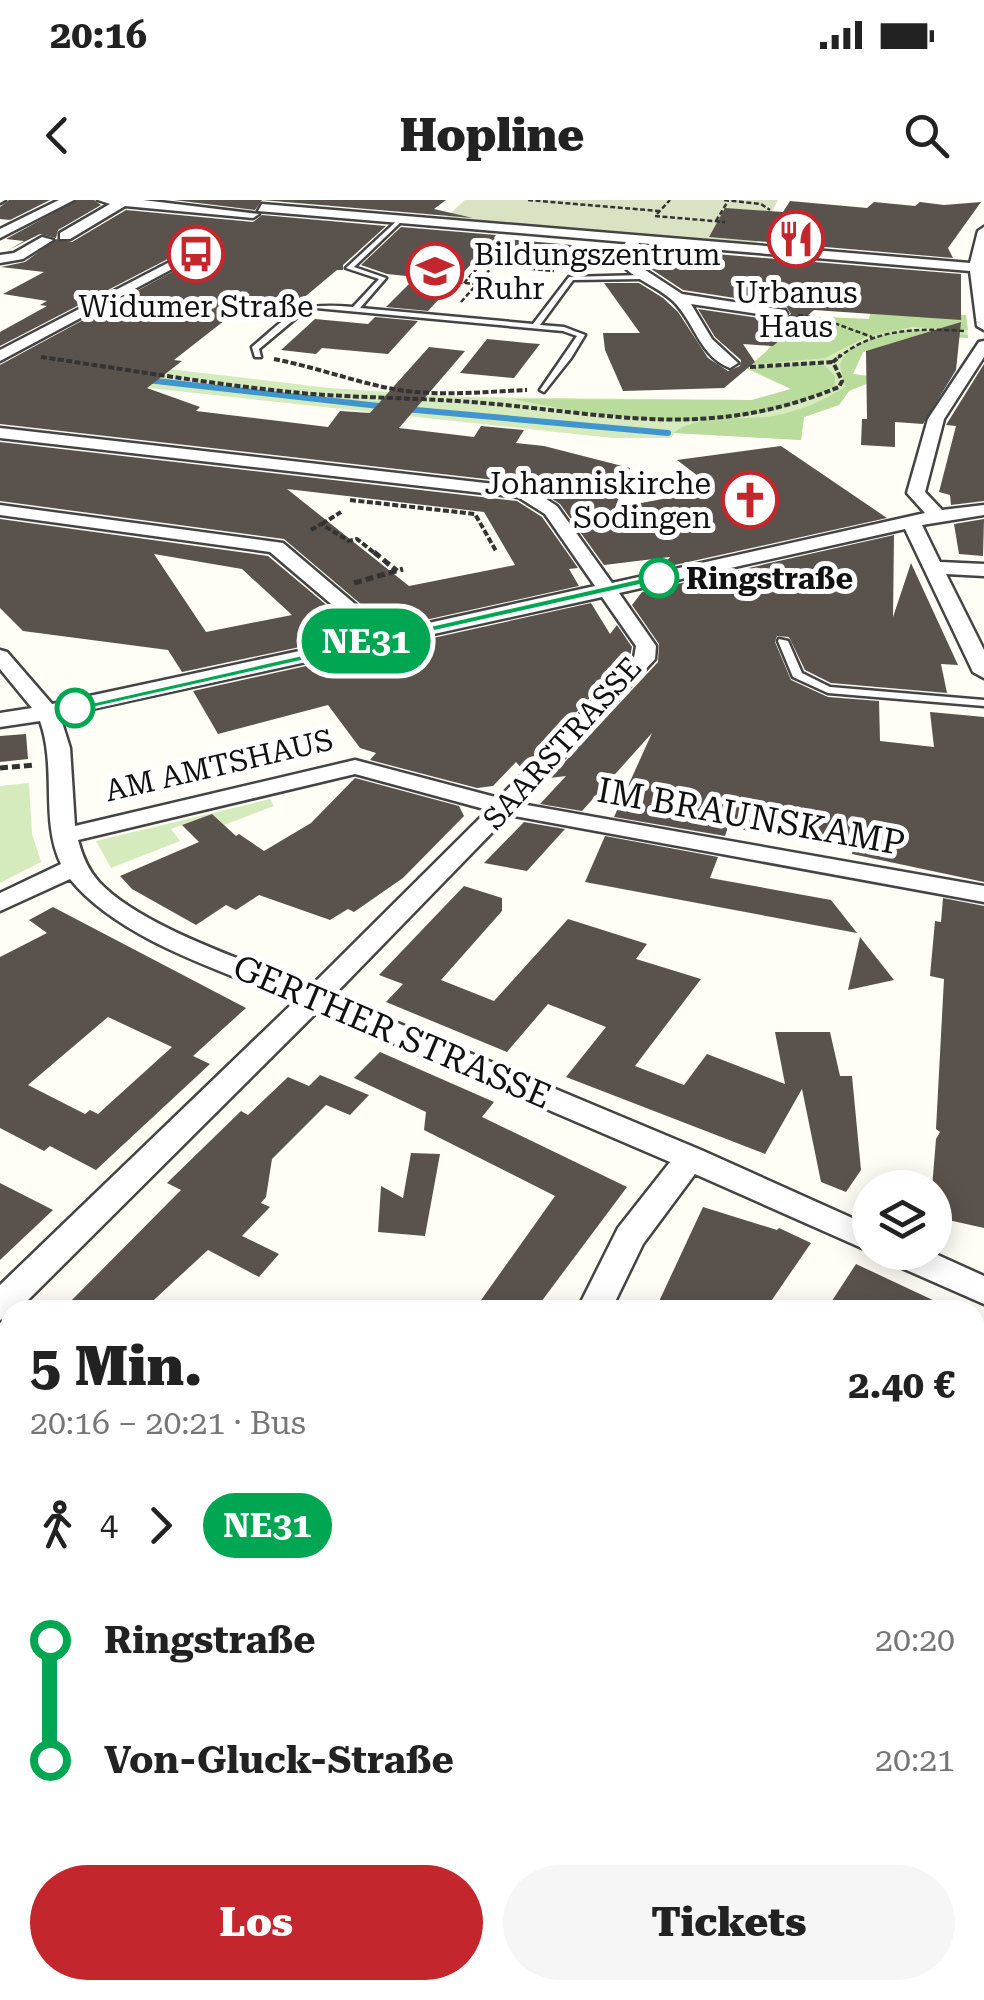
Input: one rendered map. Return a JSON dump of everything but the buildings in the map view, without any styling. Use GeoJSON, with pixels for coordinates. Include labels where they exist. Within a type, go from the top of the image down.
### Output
{"type":"FeatureCollection","features":[{"type":"Feature","properties":{"kind":"street"},"geometry":{"type":"LineString","coordinates":[[0,234],[68,200]]}},
{"type":"Feature","properties":{"kind":"street"},"geometry":{"type":"LineString","coordinates":[[104,200],[263,207],[980,267]]}},
{"type":"Feature","properties":{"kind":"street"},"geometry":{"type":"LineString","coordinates":[[65,236],[122,202]]}},
{"type":"Feature","properties":{"kind":"street"},"geometry":{"type":"LineString","coordinates":[[238,223],[263,207]]}},
{"type":"Feature","properties":{"kind":"street"},"geometry":{"type":"LineString","coordinates":[[984,231],[980,267],[984,326]]}},
{"type":"Feature","properties":{"kind":"street"},"geometry":{"type":"LineString","coordinates":[[0,356],[206,248],[208,242],[224,232]]}},
{"type":"Feature","properties":{"kind":"street"},"geometry":{"type":"LineString","coordinates":[[635,238],[623,260],[642,277],[678,298],[787,313]]}},
{"type":"Feature","properties":{"kind":"street"},"geometry":{"type":"LineString","coordinates":[[0,259],[18,256],[47,240]]}},
{"type":"Feature","properties":{"kind":"street"},"geometry":{"type":"LineString","coordinates":[[678,298],[710,350],[730,363]]}},
{"type":"Feature","properties":{"kind":"street"},"geometry":{"type":"LineString","coordinates":[[942,515],[916,492],[936,418],[984,345]]}},
{"type":"Feature","properties":{"kind":"street","name":"SAARSTRASSE"},"geometry":{"type":"LineString","coordinates":[[0,432],[524,492],[550,510],[646,646],[644,659],[506,807],[315,1000],[6,1300]]}},
{"type":"Feature","properties":{"kind":"street"},"geometry":{"type":"LineString","coordinates":[[942,515],[957,506],[984,500]]}},
{"type":"Feature","properties":{"kind":"street"},"geometry":{"type":"LineString","coordinates":[[0,510],[276,547],[383,638]]}},
{"type":"Feature","properties":{"kind":"street"},"geometry":{"type":"LineString","coordinates":[[0,720],[47,714],[942,515],[984,510]]}},
{"type":"Feature","properties":{"kind":"street"},"geometry":{"type":"LineString","coordinates":[[911,522],[984,672]]}},
{"type":"Feature","properties":{"kind":"street"},"geometry":{"type":"LineString","coordinates":[[934,567],[984,570]]}},
{"type":"Feature","properties":{"kind":"street"},"geometry":{"type":"LineString","coordinates":[[0,656],[47,714]]}},
{"type":"Feature","properties":{"kind":"street","name":"GERTHER STRASSE"},"geometry":{"type":"LineString","coordinates":[[47,714],[56,732],[63,836],[73,868],[104,902],[176,940],[690,1158],[852,1232]]}},
{"type":"Feature","properties":{"kind":"street","name":"AM AMTSHAUS"},"geometry":{"type":"LineString","coordinates":[[63,836],[345,768],[380,771],[506,807]]}},
{"type":"Feature","properties":{"kind":"street","name":"IM BRAUNSKAMP"},"geometry":{"type":"LineString","coordinates":[[506,807],[984,894]]}},
{"type":"Feature","properties":{"kind":"street"},"geometry":{"type":"LineString","coordinates":[[0,902],[73,868]]}},
{"type":"Feature","properties":{"kind":"street"},"geometry":{"type":"LineString","coordinates":[[599,1300],[630,1237],[690,1158]]}},
{"type":"Feature","properties":{"kind":"street"},"geometry":{"type":"LineString","coordinates":[[938,1270],[984,1291]]}},
{"type":"Feature","properties":{"kind":"lane"},"geometry":{"type":"LineString","coordinates":[[355,309],[383,278],[350,266],[401,219]]}},
{"type":"Feature","properties":{"kind":"lane"},"geometry":{"type":"LineString","coordinates":[[534,326],[571,278],[642,277]]}},
{"type":"Feature","properties":{"kind":"lane"},"geometry":{"type":"LineString","coordinates":[[258,355],[254,349],[303,308],[355,309],[580,334],[575,353],[556,368],[544,390]]}},
{"type":"Feature","properties":{"kind":"lane"},"geometry":{"type":"LineString","coordinates":[[783,641],[797,675],[828,690],[984,703]]}},
{"type":"Feature","properties":{"kind":"path"},"geometry":{"type":"LineString","coordinates":[[528,200],[725,222]]}},
{"type":"Feature","properties":{"kind":"path"},"geometry":{"type":"LineString","coordinates":[[649,222],[670,200]]}},
{"type":"Feature","properties":{"kind":"path"},"geometry":{"type":"LineString","coordinates":[[716,221],[726,200],[762,202],[770,210]]}},
{"type":"Feature","properties":{"kind":"path"},"geometry":{"type":"LineString","coordinates":[[523,206],[560,209],[566,202]]}},
{"type":"Feature","properties":{"kind":"path"},"geometry":{"type":"LineString","coordinates":[[590,210],[642,214],[638,218]]}},
{"type":"Feature","properties":{"kind":"path"},"geometry":{"type":"LineString","coordinates":[[447,318],[526,230]]}},
{"type":"Feature","properties":{"kind":"path"},"geometry":{"type":"LineString","coordinates":[[464,283],[481,264],[559,271]]}},
{"type":"Feature","properties":{"kind":"path"},"geometry":{"type":"LineString","coordinates":[[484,277],[498,278]]}},
{"type":"Feature","properties":{"kind":"path"},"geometry":{"type":"LineString","coordinates":[[450,282],[489,289]]}},
{"type":"Feature","properties":{"kind":"path"},"geometry":{"type":"LineString","coordinates":[[787,313],[823,319],[873,337]]}},
{"type":"Feature","properties":{"kind":"path"},"geometry":{"type":"LineString","coordinates":[[258,355],[327,368],[381,387],[427,392],[544,390]]}},
{"type":"Feature","properties":{"kind":"path"},"geometry":{"type":"LineString","coordinates":[[730,363],[770,368],[833,362]]}},
{"type":"Feature","properties":{"kind":"path"},"geometry":{"type":"LineString","coordinates":[[422,398],[427,392]]}},
{"type":"Feature","properties":{"kind":"path"},"geometry":{"type":"LineString","coordinates":[[350,500],[475,514],[496,551]]}},
{"type":"Feature","properties":{"kind":"path"},"geometry":{"type":"LineString","coordinates":[[311,530],[341,512]]}},
{"type":"Feature","properties":{"kind":"path"},"geometry":{"type":"LineString","coordinates":[[320,524],[349,541],[357,538],[400,570],[328,590]]}},
{"type":"Feature","properties":{"kind":"path"},"geometry":{"type":"LineString","coordinates":[[0,768],[27,765]]}},
{"type":"Feature","properties":{"kind":"green space"},"geometry":{"type":"Polygon","coordinates":[[[465,200],[778,200],[756,244],[445,218],[465,200]]]}},
{"type":"Feature","properties":{"kind":"green space"},"geometry":{"type":"Polygon","coordinates":[[[871,310],[966,315],[968,338],[920,335],[863,352],[853,374],[881,378],[849,391],[839,405],[804,417],[801,440],[675,433],[671,438],[612,438],[102,383],[42,354],[329,388],[465,397],[752,400],[791,389],[747,369],[770,348],[775,315],[869,319],[871,310]]]}},
{"type":"Feature","properties":{"kind":"green space"},"geometry":{"type":"Polygon","coordinates":[[[871,310],[966,315],[968,330],[912,327],[866,337],[825,358],[751,365],[770,348],[775,315],[869,319],[871,310]]]}},
{"type":"Feature","properties":{"kind":"green space"},"geometry":{"type":"Polygon","coordinates":[[[925,330],[968,338],[920,335],[863,352],[853,374],[881,378],[849,391],[839,405],[804,417],[801,440],[674,433],[695,423],[773,416],[811,405],[845,387],[840,366],[853,348],[876,338],[925,330]]]}},
{"type":"Feature","properties":{"kind":"green space"},"geometry":{"type":"Polygon","coordinates":[[[824,365],[835,376],[835,386],[798,403],[718,420],[635,419],[513,399],[752,400],[791,389],[747,368],[824,365]]]}},
{"type":"Feature","properties":{"kind":"green space"},"geometry":{"type":"Polygon","coordinates":[[[29,783],[32,834],[41,862],[0,883],[0,786],[29,783]]]}},
{"type":"Feature","properties":{"kind":"green space"},"geometry":{"type":"Polygon","coordinates":[[[270,799],[274,806],[224,825],[212,814],[171,829],[180,841],[111,868],[96,841],[270,799]]]}},
{"type":"Feature","properties":{"kind":"waterway"},"geometry":{"type":"LineString","coordinates":[[147,380],[388,407]]}},
{"type":"Feature","properties":{"kind":"waterway"},"geometry":{"type":"LineString","coordinates":[[405,409],[668,433]]}},
{"type":"Feature","properties":{"kind":"bus line","name":"NE31"},"geometry":{"type":"LineString","coordinates":[[75,708],[659,578]]}},
{"type":"Feature","properties":{"kind":"place","name":"Urbanus Haus"},"geometry":{"type":"Point","coordinates":[796,239]}},
{"type":"Feature","properties":{"kind":"place","name":"Widumer Straße"},"geometry":{"type":"Point","coordinates":[196,254]}},
{"type":"Feature","properties":{"kind":"place","name":"Bildungszentrum Ruhr"},"geometry":{"type":"Point","coordinates":[435,271]}},
{"type":"Feature","properties":{"kind":"place","name":"Johanniskirche Sodingen"},"geometry":{"type":"Point","coordinates":[750,500]}},
{"type":"Feature","properties":{"kind":"place","name":"Ringstraße"},"geometry":{"type":"Point","coordinates":[659,578]}}]}
